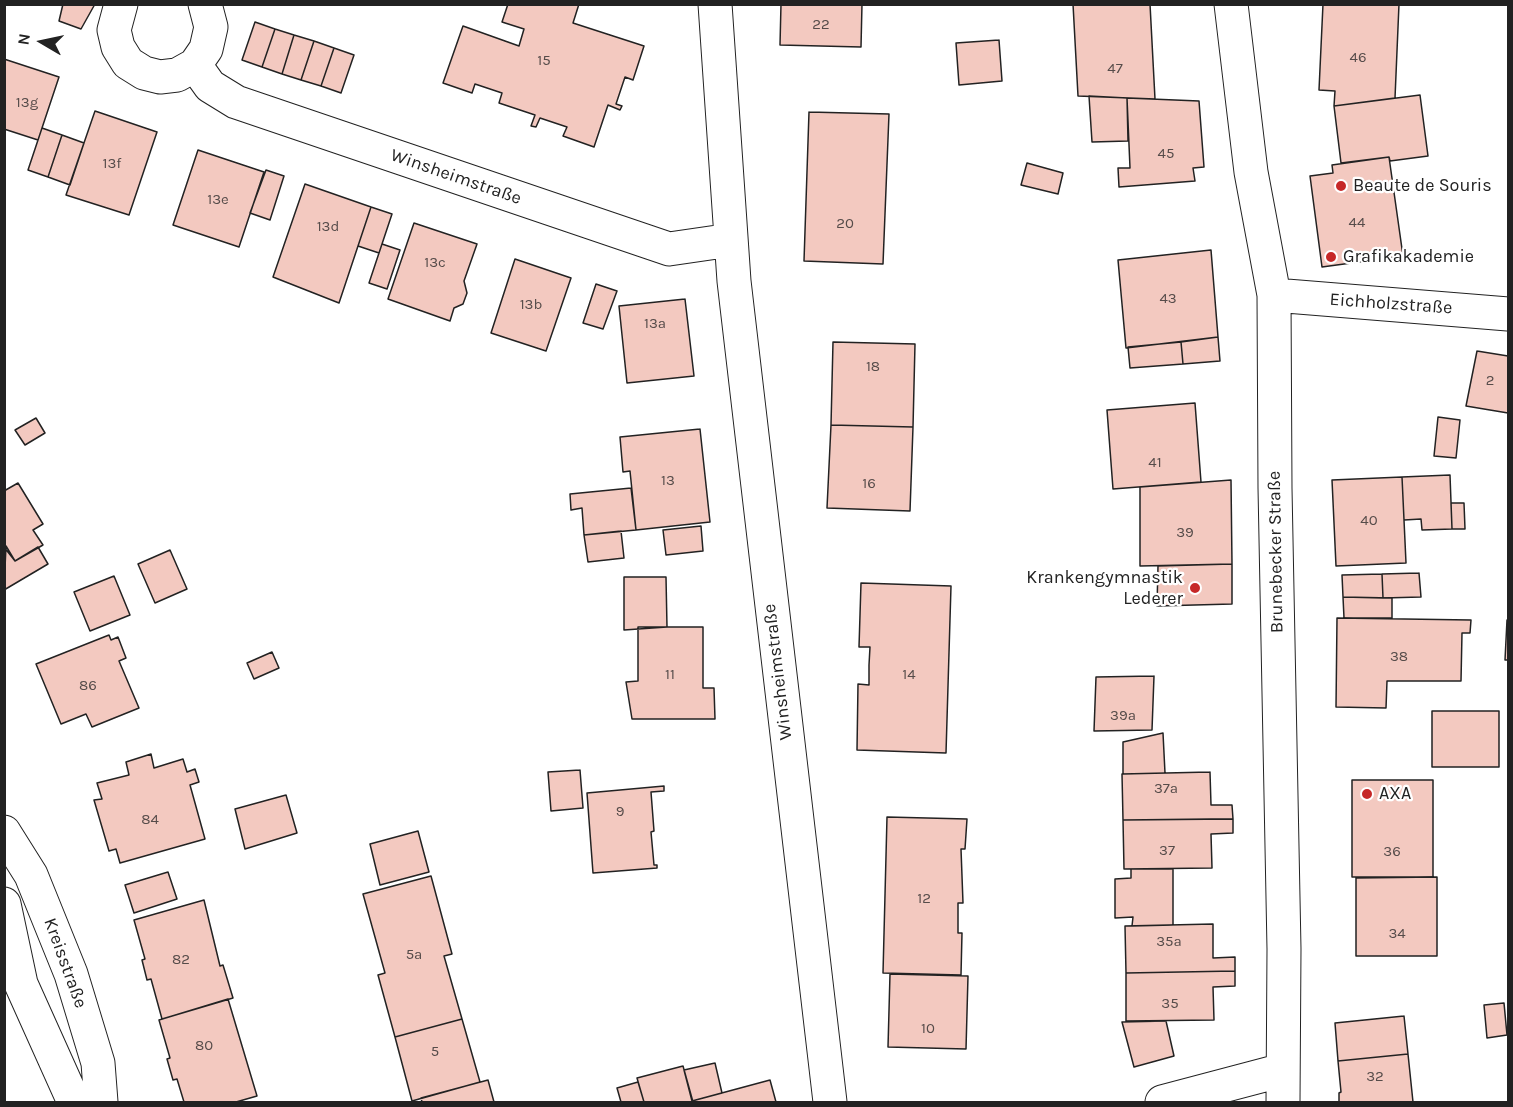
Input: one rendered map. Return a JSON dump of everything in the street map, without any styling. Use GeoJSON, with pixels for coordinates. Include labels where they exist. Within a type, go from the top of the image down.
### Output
{"type":"FeatureCollection","features":[{"type":"Feature","properties":{"kind":"street"},"geometry":{"type":"LineString","coordinates":[[121,4],[114,30],[118,47],[128,63],[144,73],[160,77],[177,75],[195,65],[206,49],[211,27],[205,4]]}},
{"type":"Feature","properties":{"kind":"street","name":"Winsheimstraße"},"geometry":{"type":"LineString","coordinates":[[716,4],[731,240],[750,423],[830,1102]]}},
{"type":"Feature","properties":{"kind":"street","name":"Brunebecker Straße"},"geometry":{"type":"LineString","coordinates":[[1231,4],[1251,172],[1274,295],[1284,949],[1283,1102]]}},
{"type":"Feature","properties":{"kind":"street","name":"Winsheimstraße"},"geometry":{"type":"LineString","coordinates":[[195,65],[210,86],[236,102],[669,249],[731,240]]}},
{"type":"Feature","properties":{"kind":"street","name":"Eichholzstraße"},"geometry":{"type":"LineString","coordinates":[[1274,295],[1509,314]]}},
{"type":"Feature","properties":{"kind":"street","name":"Kreisstraße"},"geometry":{"type":"LineString","coordinates":[[4,832],[31,875],[71,974],[98,1063],[101,1102]]}},
{"type":"Feature","properties":{"kind":"street"},"geometry":{"type":"LineString","coordinates":[[4,904],[21,984],[74,1102]]}},
{"type":"Feature","properties":{"kind":"street"},"geometry":{"type":"LineString","coordinates":[[1162,1102],[1283,1070]]}},
{"type":"Feature","properties":{"kind":"building"},"geometry":{"type":"Polygon","coordinates":[[[63,4],[95,4],[81,29],[59,21],[63,4]]]}},
{"type":"Feature","properties":{"kind":"building"},"geometry":{"type":"Polygon","coordinates":[[[508,4],[579,4],[573,23],[644,46],[633,80],[625,77],[616,104],[622,106],[620,110],[608,105],[594,147],[563,136],[567,127],[540,118],[536,127],[531,126],[535,115],[499,103],[502,93],[475,84],[472,93],[443,83],[463,26],[519,46],[524,29],[502,22],[508,4]]]}},
{"type":"Feature","properties":{"kind":"building"},"geometry":{"type":"Polygon","coordinates":[[[781,4],[862,4],[861,47],[780,45],[781,4]]]}},
{"type":"Feature","properties":{"kind":"building"},"geometry":{"type":"Polygon","coordinates":[[[1073,4],[1150,4],[1155,99],[1078,96],[1073,4]]]}},
{"type":"Feature","properties":{"kind":"building"},"geometry":{"type":"Polygon","coordinates":[[[1323,4],[1399,4],[1395,98],[1334,106],[1335,91],[1319,90],[1323,4]]]}},
{"type":"Feature","properties":{"kind":"building"},"geometry":{"type":"Polygon","coordinates":[[[255,22],[275,29],[262,67],[242,60],[255,22]]]}},
{"type":"Feature","properties":{"kind":"building"},"geometry":{"type":"Polygon","coordinates":[[[275,29],[294,35],[282,74],[262,67],[275,29]]]}},
{"type":"Feature","properties":{"kind":"building"},"geometry":{"type":"Polygon","coordinates":[[[294,35],[314,41],[301,80],[282,74],[294,35]]]}},
{"type":"Feature","properties":{"kind":"building"},"geometry":{"type":"Polygon","coordinates":[[[999,40],[1002,81],[959,85],[956,43],[999,40]]]}},
{"type":"Feature","properties":{"kind":"building"},"geometry":{"type":"Polygon","coordinates":[[[314,41],[334,48],[321,86],[301,80],[314,41]]]}},
{"type":"Feature","properties":{"kind":"building"},"geometry":{"type":"Polygon","coordinates":[[[334,48],[354,55],[341,93],[321,86],[334,48]]]}},
{"type":"Feature","properties":{"kind":"building"},"geometry":{"type":"Polygon","coordinates":[[[4,59],[59,77],[38,140],[4,129],[4,59]]]}},
{"type":"Feature","properties":{"kind":"building"},"geometry":{"type":"Polygon","coordinates":[[[1420,95],[1428,156],[1390,161],[1389,157],[1341,163],[1334,106],[1420,95]]]}},
{"type":"Feature","properties":{"kind":"building"},"geometry":{"type":"Polygon","coordinates":[[[1089,96],[1127,98],[1128,141],[1092,142],[1089,96]]]}},
{"type":"Feature","properties":{"kind":"building"},"geometry":{"type":"Polygon","coordinates":[[[1127,98],[1199,101],[1204,167],[1193,168],[1195,181],[1119,187],[1118,168],[1130,168],[1127,98]]]}},
{"type":"Feature","properties":{"kind":"building"},"geometry":{"type":"Polygon","coordinates":[[[95,111],[157,132],[129,215],[66,195],[95,111]]]}},
{"type":"Feature","properties":{"kind":"building"},"geometry":{"type":"Polygon","coordinates":[[[809,112],[889,114],[883,264],[804,261],[809,112]]]}},
{"type":"Feature","properties":{"kind":"building"},"geometry":{"type":"Polygon","coordinates":[[[42,128],[62,135],[48,177],[28,170],[42,128]]]}},
{"type":"Feature","properties":{"kind":"building"},"geometry":{"type":"Polygon","coordinates":[[[62,135],[84,143],[70,185],[48,177],[62,135]]]}},
{"type":"Feature","properties":{"kind":"building"},"geometry":{"type":"Polygon","coordinates":[[[198,150],[264,172],[239,247],[173,225],[198,150]]]}},
{"type":"Feature","properties":{"kind":"building"},"geometry":{"type":"Polygon","coordinates":[[[1389,157],[1403,256],[1322,267],[1310,176],[1333,173],[1332,165],[1389,157]]]}},
{"type":"Feature","properties":{"kind":"building"},"geometry":{"type":"Polygon","coordinates":[[[1027,163],[1063,173],[1058,194],[1021,185],[1027,163]]]}},
{"type":"Feature","properties":{"kind":"building"},"geometry":{"type":"Polygon","coordinates":[[[266,170],[284,176],[270,220],[250,213],[266,170]]]}},
{"type":"Feature","properties":{"kind":"building"},"geometry":{"type":"Polygon","coordinates":[[[305,184],[371,207],[339,303],[273,277],[305,184]]]}},
{"type":"Feature","properties":{"kind":"building"},"geometry":{"type":"Polygon","coordinates":[[[371,207],[392,214],[379,253],[358,246],[371,207]]]}},
{"type":"Feature","properties":{"kind":"building"},"geometry":{"type":"Polygon","coordinates":[[[414,223],[477,244],[464,281],[467,293],[463,304],[454,308],[450,321],[388,299],[414,223]]]}},
{"type":"Feature","properties":{"kind":"building"},"geometry":{"type":"Polygon","coordinates":[[[382,244],[400,250],[387,289],[369,283],[382,244]]]}},
{"type":"Feature","properties":{"kind":"building"},"geometry":{"type":"Polygon","coordinates":[[[1211,250],[1218,337],[1126,348],[1118,260],[1211,250]]]}},
{"type":"Feature","properties":{"kind":"building"},"geometry":{"type":"Polygon","coordinates":[[[515,259],[571,278],[546,351],[491,333],[515,259]]]}},
{"type":"Feature","properties":{"kind":"building"},"geometry":{"type":"Polygon","coordinates":[[[596,284],[617,291],[603,329],[583,323],[596,284]]]}},
{"type":"Feature","properties":{"kind":"building"},"geometry":{"type":"Polygon","coordinates":[[[685,299],[694,376],[627,383],[619,306],[685,299]]]}},
{"type":"Feature","properties":{"kind":"building"},"geometry":{"type":"Polygon","coordinates":[[[1218,337],[1220,361],[1183,364],[1181,342],[1218,337]]]}},
{"type":"Feature","properties":{"kind":"building"},"geometry":{"type":"Polygon","coordinates":[[[833,342],[915,344],[913,427],[831,425],[833,342]]]}},
{"type":"Feature","properties":{"kind":"building"},"geometry":{"type":"Polygon","coordinates":[[[1181,342],[1183,364],[1130,368],[1128,347],[1181,342]]]}},
{"type":"Feature","properties":{"kind":"building"},"geometry":{"type":"Polygon","coordinates":[[[1477,351],[1508,356],[1508,413],[1466,406],[1477,351]]]}},
{"type":"Feature","properties":{"kind":"building"},"geometry":{"type":"Polygon","coordinates":[[[1195,403],[1201,482],[1113,489],[1107,410],[1195,403]]]}},
{"type":"Feature","properties":{"kind":"building"},"geometry":{"type":"Polygon","coordinates":[[[1438,417],[1460,420],[1456,458],[1434,456],[1438,417]]]}},
{"type":"Feature","properties":{"kind":"building"},"geometry":{"type":"Polygon","coordinates":[[[36,418],[45,433],[25,445],[15,430],[36,418]]]}},
{"type":"Feature","properties":{"kind":"building"},"geometry":{"type":"Polygon","coordinates":[[[831,425],[913,427],[910,511],[827,508],[831,425]]]}},
{"type":"Feature","properties":{"kind":"building"},"geometry":{"type":"Polygon","coordinates":[[[700,429],[710,522],[636,530],[630,471],[623,472],[620,437],[700,429]]]}},
{"type":"Feature","properties":{"kind":"building"},"geometry":{"type":"Polygon","coordinates":[[[1450,475],[1452,529],[1422,530],[1421,519],[1404,520],[1402,477],[1450,475]]]}},
{"type":"Feature","properties":{"kind":"building"},"geometry":{"type":"Polygon","coordinates":[[[1402,477],[1406,563],[1336,566],[1332,480],[1402,477]]]}},
{"type":"Feature","properties":{"kind":"building"},"geometry":{"type":"Polygon","coordinates":[[[1231,480],[1232,564],[1140,566],[1140,487],[1231,480]]]}},
{"type":"Feature","properties":{"kind":"building"},"geometry":{"type":"Polygon","coordinates":[[[18,483],[43,524],[33,530],[43,545],[15,561],[4,547],[4,491],[18,483]]]}},
{"type":"Feature","properties":{"kind":"building"},"geometry":{"type":"Polygon","coordinates":[[[631,488],[636,530],[584,535],[582,508],[571,510],[570,494],[631,488]]]}},
{"type":"Feature","properties":{"kind":"building"},"geometry":{"type":"Polygon","coordinates":[[[1451,503],[1464,503],[1465,529],[1452,529],[1451,503]]]}},
{"type":"Feature","properties":{"kind":"building"},"geometry":{"type":"Polygon","coordinates":[[[701,526],[703,551],[666,555],[663,530],[701,526]]]}},
{"type":"Feature","properties":{"kind":"building"},"geometry":{"type":"Polygon","coordinates":[[[621,531],[624,558],[588,562],[584,535],[621,531]]]}},
{"type":"Feature","properties":{"kind":"building"},"geometry":{"type":"Polygon","coordinates":[[[6,546],[15,561],[38,547],[48,564],[4,590],[6,546]]]}},
{"type":"Feature","properties":{"kind":"building"},"geometry":{"type":"Polygon","coordinates":[[[170,550],[187,589],[155,603],[138,564],[170,550]]]}},
{"type":"Feature","properties":{"kind":"building","name":"Krankengymnastik Lederer"},"geometry":{"type":"Polygon","coordinates":[[[1232,564],[1232,604],[1157,606],[1158,566],[1232,564]]]}},
{"type":"Feature","properties":{"kind":"building"},"geometry":{"type":"Polygon","coordinates":[[[1419,573],[1421,597],[1383,598],[1382,574],[1419,573]]]}},
{"type":"Feature","properties":{"kind":"building"},"geometry":{"type":"Polygon","coordinates":[[[1382,574],[1383,598],[1343,597],[1342,575],[1382,574]]]}},
{"type":"Feature","properties":{"kind":"building"},"geometry":{"type":"Polygon","coordinates":[[[114,576],[130,615],[90,631],[74,592],[114,576]]]}},
{"type":"Feature","properties":{"kind":"building"},"geometry":{"type":"Polygon","coordinates":[[[624,577],[666,577],[667,627],[624,630],[624,577]]]}},
{"type":"Feature","properties":{"kind":"building"},"geometry":{"type":"Polygon","coordinates":[[[861,583],[951,586],[946,753],[857,750],[858,684],[869,685],[870,647],[859,647],[861,583]]]}},
{"type":"Feature","properties":{"kind":"building"},"geometry":{"type":"Polygon","coordinates":[[[1343,597],[1392,598],[1392,618],[1344,618],[1343,597]]]}},
{"type":"Feature","properties":{"kind":"building"},"geometry":{"type":"Polygon","coordinates":[[[1337,618],[1471,620],[1470,633],[1462,633],[1461,681],[1387,681],[1386,708],[1336,707],[1337,618]]]}},
{"type":"Feature","properties":{"kind":"building"},"geometry":{"type":"Polygon","coordinates":[[[1507,620],[1508,660],[1505,660],[1507,620]]]}},
{"type":"Feature","properties":{"kind":"building"},"geometry":{"type":"Polygon","coordinates":[[[638,627],[703,627],[703,688],[714,688],[715,719],[632,719],[626,682],[638,681],[638,627]]]}},
{"type":"Feature","properties":{"kind":"building"},"geometry":{"type":"Polygon","coordinates":[[[109,635],[111,640],[118,637],[126,658],[119,661],[139,708],[92,727],[86,714],[61,724],[36,664],[109,635]]]}},
{"type":"Feature","properties":{"kind":"building"},"geometry":{"type":"Polygon","coordinates":[[[272,652],[279,668],[254,679],[247,663],[272,652]]]}},
{"type":"Feature","properties":{"kind":"building"},"geometry":{"type":"Polygon","coordinates":[[[1154,676],[1152,730],[1094,731],[1096,677],[1154,676]]]}},
{"type":"Feature","properties":{"kind":"building"},"geometry":{"type":"Polygon","coordinates":[[[1432,711],[1499,711],[1499,767],[1432,767],[1432,711]]]}},
{"type":"Feature","properties":{"kind":"building"},"geometry":{"type":"Polygon","coordinates":[[[1163,733],[1165,773],[1123,774],[1123,742],[1163,733]]]}},
{"type":"Feature","properties":{"kind":"building"},"geometry":{"type":"Polygon","coordinates":[[[151,754],[154,768],[183,759],[187,772],[195,769],[199,782],[190,785],[205,839],[120,863],[116,849],[109,851],[94,800],[102,799],[97,783],[129,775],[126,762],[151,754]]]}},
{"type":"Feature","properties":{"kind":"building"},"geometry":{"type":"Polygon","coordinates":[[[580,770],[583,808],[551,811],[548,772],[580,770]]]}},
{"type":"Feature","properties":{"kind":"building"},"geometry":{"type":"Polygon","coordinates":[[[1210,772],[1211,805],[1232,805],[1233,819],[1123,820],[1122,774],[1210,772]]]}},
{"type":"Feature","properties":{"kind":"building"},"geometry":{"type":"Polygon","coordinates":[[[1352,780],[1433,780],[1433,877],[1352,877],[1352,780]]]}},
{"type":"Feature","properties":{"kind":"building"},"geometry":{"type":"Polygon","coordinates":[[[664,786],[664,791],[651,792],[654,831],[651,832],[654,865],[657,865],[657,868],[593,873],[587,793],[664,786]]]}},
{"type":"Feature","properties":{"kind":"building"},"geometry":{"type":"Polygon","coordinates":[[[286,795],[297,833],[245,849],[235,809],[286,795]]]}},
{"type":"Feature","properties":{"kind":"building"},"geometry":{"type":"Polygon","coordinates":[[[887,817],[967,819],[965,849],[961,849],[963,903],[958,903],[958,933],[962,933],[961,975],[883,973],[887,817]]]}},
{"type":"Feature","properties":{"kind":"building"},"geometry":{"type":"Polygon","coordinates":[[[1233,819],[1233,833],[1211,834],[1212,868],[1124,869],[1123,820],[1233,819]]]}},
{"type":"Feature","properties":{"kind":"building"},"geometry":{"type":"Polygon","coordinates":[[[418,831],[429,872],[380,885],[370,844],[418,831]]]}},
{"type":"Feature","properties":{"kind":"building"},"geometry":{"type":"Polygon","coordinates":[[[1131,869],[1173,869],[1173,925],[1132,926],[1133,917],[1115,918],[1115,879],[1131,878],[1131,869]]]}},
{"type":"Feature","properties":{"kind":"building"},"geometry":{"type":"Polygon","coordinates":[[[168,872],[177,899],[134,913],[125,885],[168,872]]]}},
{"type":"Feature","properties":{"kind":"building"},"geometry":{"type":"Polygon","coordinates":[[[431,876],[452,954],[444,956],[462,1019],[395,1037],[378,975],[385,973],[363,894],[431,876]]]}},
{"type":"Feature","properties":{"kind":"building"},"geometry":{"type":"Polygon","coordinates":[[[1437,877],[1437,956],[1356,956],[1356,878],[1437,877]]]}},
{"type":"Feature","properties":{"kind":"building"},"geometry":{"type":"Polygon","coordinates":[[[204,900],[220,966],[223,965],[233,998],[162,1019],[151,979],[147,980],[142,960],[145,959],[134,920],[204,900]]]}},
{"type":"Feature","properties":{"kind":"building"},"geometry":{"type":"Polygon","coordinates":[[[1213,924],[1213,958],[1235,957],[1235,971],[1126,973],[1125,926],[1213,924]]]}},
{"type":"Feature","properties":{"kind":"building"},"geometry":{"type":"Polygon","coordinates":[[[1235,971],[1235,986],[1213,987],[1214,1020],[1126,1021],[1126,973],[1235,971]]]}},
{"type":"Feature","properties":{"kind":"building"},"geometry":{"type":"Polygon","coordinates":[[[890,974],[968,976],[966,1049],[888,1047],[890,974]]]}},
{"type":"Feature","properties":{"kind":"building"},"geometry":{"type":"Polygon","coordinates":[[[228,999],[257,1096],[236,1102],[184,1102],[177,1079],[173,1080],[167,1059],[170,1058],[159,1020],[228,999]]]}},
{"type":"Feature","properties":{"kind":"building"},"geometry":{"type":"Polygon","coordinates":[[[1504,1003],[1507,1035],[1487,1038],[1484,1005],[1504,1003]]]}},
{"type":"Feature","properties":{"kind":"building"},"geometry":{"type":"Polygon","coordinates":[[[1404,1016],[1408,1054],[1338,1061],[1335,1023],[1404,1016]]]}},
{"type":"Feature","properties":{"kind":"building"},"geometry":{"type":"Polygon","coordinates":[[[462,1019],[480,1082],[412,1101],[395,1037],[462,1019]]]}},
{"type":"Feature","properties":{"kind":"building"},"geometry":{"type":"Polygon","coordinates":[[[1166,1021],[1174,1056],[1134,1067],[1122,1022],[1166,1021]]]}},
{"type":"Feature","properties":{"kind":"building"},"geometry":{"type":"Polygon","coordinates":[[[1408,1054],[1413,1102],[1339,1102],[1341,1092],[1338,1061],[1408,1054]]]}},
{"type":"Feature","properties":{"kind":"building"},"geometry":{"type":"Polygon","coordinates":[[[715,1063],[722,1093],[692,1101],[684,1070],[715,1063]]]}},
{"type":"Feature","properties":{"kind":"building"},"geometry":{"type":"Polygon","coordinates":[[[683,1066],[693,1102],[644,1102],[637,1078],[683,1066]]]}},
{"type":"Feature","properties":{"kind":"building"},"geometry":{"type":"Polygon","coordinates":[[[488,1080],[494,1102],[422,1102],[421,1098],[488,1080]]]}},
{"type":"Feature","properties":{"kind":"building"},"geometry":{"type":"Polygon","coordinates":[[[770,1080],[776,1102],[692,1101],[770,1080]]]}},
{"type":"Feature","properties":{"kind":"building"},"geometry":{"type":"Polygon","coordinates":[[[638,1082],[644,1102],[621,1102],[617,1088],[638,1082]]]}},
{"type":"Feature","properties":{"kind":"place","name":"Beaute de Souris"},"geometry":{"type":"Point","coordinates":[1341,186]}},
{"type":"Feature","properties":{"kind":"place","name":"Grafikakademie"},"geometry":{"type":"Point","coordinates":[1331,257]}},
{"type":"Feature","properties":{"kind":"place","name":"Krankengymnastik Lederer"},"geometry":{"type":"Point","coordinates":[1195,588]}},
{"type":"Feature","properties":{"kind":"place","name":"AXA"},"geometry":{"type":"Point","coordinates":[1367,794]}}]}
